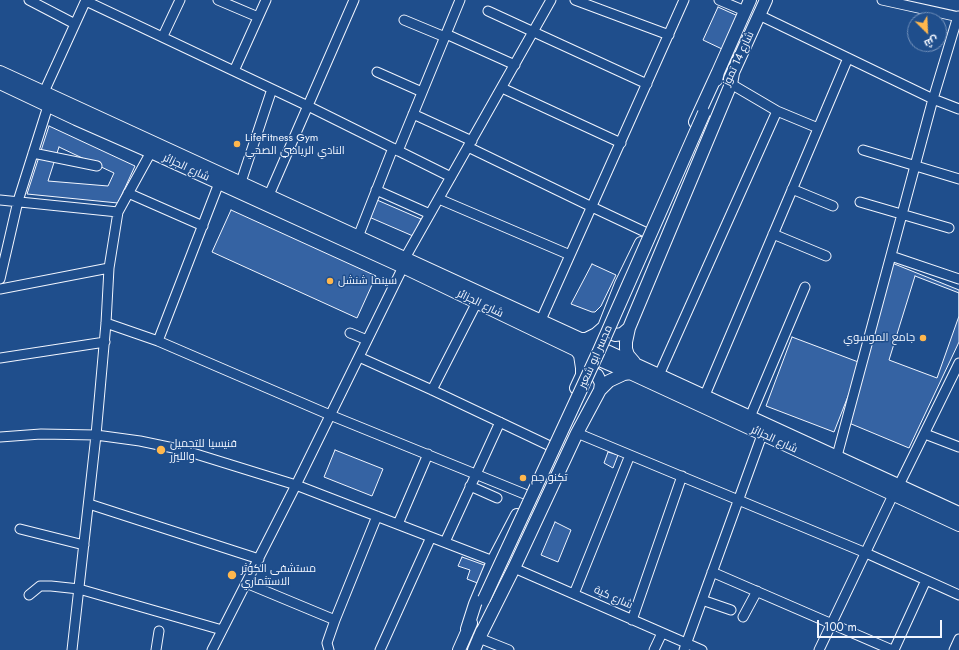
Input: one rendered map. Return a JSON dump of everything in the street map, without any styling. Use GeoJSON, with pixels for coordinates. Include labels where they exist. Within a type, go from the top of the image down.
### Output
{"type":"FeatureCollection","features":[{"type":"Feature","properties":{"kind":"main road","name":"شارع 14 تموز"},"geometry":{"type":"LineString","coordinates":[[707,115],[718,72],[750,0]]}},
{"type":"Feature","properties":{"kind":"main road","name":"شارع 14 تموز"},"geometry":{"type":"LineString","coordinates":[[707,115],[732,79],[766,0]]}},
{"type":"Feature","properties":{"kind":"main road","name":"شارع الجزائر"},"geometry":{"type":"LineString","coordinates":[[0,72],[44,92],[55,105]]}},
{"type":"Feature","properties":{"kind":"main road"},"geometry":{"type":"LineString","coordinates":[[458,650],[475,604],[494,561],[527,495],[580,381],[582,374],[582,362],[579,345],[586,339],[596,334],[607,322],[621,284],[718,72]]}},
{"type":"Feature","properties":{"kind":"main road"},"geometry":{"type":"LineString","coordinates":[[474,650],[514,568],[576,433],[600,390],[609,381],[633,368],[626,349],[629,328],[732,79]]}},
{"type":"Feature","properties":{"kind":"main road","name":"شارع الجزائر"},"geometry":{"type":"LineString","coordinates":[[0,83],[241,182],[358,236],[404,263],[477,302],[633,368],[762,435],[896,490],[959,513]]}},
{"type":"Feature","properties":{"kind":"main road","name":"شارع الجزائر"},"geometry":{"type":"LineString","coordinates":[[78,114],[151,152],[219,183],[541,320],[579,345]]}},
{"type":"Feature","properties":{"kind":"main road","name":"مجسر ابو شعير"},"geometry":{"type":"LineString","coordinates":[[488,601],[605,356],[707,115]]}},
{"type":"Feature","properties":{"kind":"main road"},"geometry":{"type":"LineString","coordinates":[[607,322],[607,328],[611,334],[622,334],[629,328]]}},
{"type":"Feature","properties":{"kind":"main road","name":"شارع الجزائر"},"geometry":{"type":"LineString","coordinates":[[633,368],[659,375],[837,456],[959,525]]}},
{"type":"Feature","properties":{"kind":"main road"},"geometry":{"type":"LineString","coordinates":[[580,381],[588,373],[597,375],[601,383],[600,390]]}},
{"type":"Feature","properties":{"kind":"main road"},"geometry":{"type":"LineString","coordinates":[[467,629],[488,601]]}},
{"type":"Feature","properties":{"kind":"main road"},"geometry":{"type":"LineString","coordinates":[[479,638],[488,601]]}},
{"type":"Feature","properties":{"kind":"street"},"geometry":{"type":"LineString","coordinates":[[29,0],[75,24]]}},
{"type":"Feature","properties":{"kind":"street"},"geometry":{"type":"LineString","coordinates":[[44,92],[86,0],[308,106],[451,177]]}},
{"type":"Feature","properties":{"kind":"street"},"geometry":{"type":"LineString","coordinates":[[163,36],[180,0]]}},
{"type":"Feature","properties":{"kind":"street"},"geometry":{"type":"LineString","coordinates":[[218,0],[258,17]]}},
{"type":"Feature","properties":{"kind":"street"},"geometry":{"type":"LineString","coordinates":[[234,71],[266,0]]}},
{"type":"Feature","properties":{"kind":"street"},"geometry":{"type":"LineString","coordinates":[[269,195],[354,0]]}},
{"type":"Feature","properties":{"kind":"street"},"geometry":{"type":"LineString","coordinates":[[358,236],[376,190],[413,114],[460,0]]}},
{"type":"Feature","properties":{"kind":"street"},"geometry":{"type":"LineString","coordinates":[[212,650],[296,485],[404,263],[430,214],[552,0]]}},
{"type":"Feature","properties":{"kind":"street"},"geometry":{"type":"LineString","coordinates":[[575,0],[669,35]]}},
{"type":"Feature","properties":{"kind":"street"},"geometry":{"type":"LineString","coordinates":[[541,320],[684,0]]}},
{"type":"Feature","properties":{"kind":"street"},"geometry":{"type":"LineString","coordinates":[[720,0],[745,12]]}},
{"type":"Feature","properties":{"kind":"street"},"geometry":{"type":"LineString","coordinates":[[837,456],[933,99],[958,17],[882,0]]}},
{"type":"Feature","properties":{"kind":"street"},"geometry":{"type":"LineString","coordinates":[[488,11],[533,33],[647,84]]}},
{"type":"Feature","properties":{"kind":"street"},"geometry":{"type":"LineString","coordinates":[[759,15],[933,99],[959,109]]}},
{"type":"Feature","properties":{"kind":"street"},"geometry":{"type":"LineString","coordinates":[[404,20],[515,65]]}},
{"type":"Feature","properties":{"kind":"street"},"geometry":{"type":"LineString","coordinates":[[705,395],[848,58]]}},
{"type":"Feature","properties":{"kind":"street"},"geometry":{"type":"LineString","coordinates":[[377,72],[422,92]]}},
{"type":"Feature","properties":{"kind":"street"},"geometry":{"type":"LineString","coordinates":[[732,79],[777,111],[818,128]]}},
{"type":"Feature","properties":{"kind":"street"},"geometry":{"type":"LineString","coordinates":[[502,88],[621,142]]}},
{"type":"Feature","properties":{"kind":"street"},"geometry":{"type":"LineString","coordinates":[[241,182],[272,89]]}},
{"type":"Feature","properties":{"kind":"street"},"geometry":{"type":"LineString","coordinates":[[0,279],[18,202],[33,153],[55,105]]}},
{"type":"Feature","properties":{"kind":"street"},"geometry":{"type":"LineString","coordinates":[[659,375],[777,111]]}},
{"type":"Feature","properties":{"kind":"street"},"geometry":{"type":"LineString","coordinates":[[413,114],[592,208],[645,232]]}},
{"type":"Feature","properties":{"kind":"street"},"geometry":{"type":"LineString","coordinates":[[863,150],[959,179]]}},
{"type":"Feature","properties":{"kind":"street"},"geometry":{"type":"LineString","coordinates":[[72,650],[89,504],[105,342],[108,268],[118,212],[151,152]]}},
{"type":"Feature","properties":{"kind":"street"},"geometry":{"type":"LineString","coordinates":[[33,153],[97,166]]}},
{"type":"Feature","properties":{"kind":"street"},"geometry":{"type":"LineString","coordinates":[[158,341],[219,183]]}},
{"type":"Feature","properties":{"kind":"street"},"geometry":{"type":"LineString","coordinates":[[792,189],[833,206]]}},
{"type":"Feature","properties":{"kind":"street"},"geometry":{"type":"LineString","coordinates":[[376,190],[430,214]]}},
{"type":"Feature","properties":{"kind":"street"},"geometry":{"type":"LineString","coordinates":[[128,193],[203,226]]}},
{"type":"Feature","properties":{"kind":"street"},"geometry":{"type":"LineString","coordinates":[[439,199],[570,255]]}},
{"type":"Feature","properties":{"kind":"street"},"geometry":{"type":"LineString","coordinates":[[0,200],[118,212]]}},
{"type":"Feature","properties":{"kind":"street"},"geometry":{"type":"LineString","coordinates":[[860,202],[949,228]]}},
{"type":"Feature","properties":{"kind":"street"},"geometry":{"type":"LineString","coordinates":[[773,234],[826,256]]}},
{"type":"Feature","properties":{"kind":"street"},"geometry":{"type":"LineString","coordinates":[[891,256],[959,279]]}},
{"type":"Feature","properties":{"kind":"street"},"geometry":{"type":"LineString","coordinates":[[0,289],[108,268]]}},
{"type":"Feature","properties":{"kind":"street"},"geometry":{"type":"LineString","coordinates":[[750,417],[805,287]]}},
{"type":"Feature","properties":{"kind":"street"},"geometry":{"type":"LineString","coordinates":[[432,390],[477,302]]}},
{"type":"Feature","properties":{"kind":"street"},"geometry":{"type":"LineString","coordinates":[[106,323],[158,341],[330,415],[527,495]]}},
{"type":"Feature","properties":{"kind":"street"},"geometry":{"type":"LineString","coordinates":[[350,333],[367,340]]}},
{"type":"Feature","properties":{"kind":"street"},"geometry":{"type":"LineString","coordinates":[[0,358],[105,342]]}},
{"type":"Feature","properties":{"kind":"street"},"geometry":{"type":"LineString","coordinates":[[359,357],[550,446]]}},
{"type":"Feature","properties":{"kind":"street"},"geometry":{"type":"LineString","coordinates":[[819,650],[896,490],[955,380],[959,362]]}},
{"type":"Feature","properties":{"kind":"street"},"geometry":{"type":"LineString","coordinates":[[445,542],[500,422]]}},
{"type":"Feature","properties":{"kind":"street"},"geometry":{"type":"LineString","coordinates":[[576,433],[866,553],[959,595]]}},
{"type":"Feature","properties":{"kind":"street"},"geometry":{"type":"LineString","coordinates":[[0,437],[41,434],[96,436],[140,440],[182,450],[296,485],[494,561]]}},
{"type":"Feature","properties":{"kind":"street"},"geometry":{"type":"LineString","coordinates":[[925,434],[959,447]]}},
{"type":"Feature","properties":{"kind":"street"},"geometry":{"type":"LineString","coordinates":[[685,647],[762,435]]}},
{"type":"Feature","properties":{"kind":"street"},"geometry":{"type":"LineString","coordinates":[[398,524],[428,454]]}},
{"type":"Feature","properties":{"kind":"street"},"geometry":{"type":"LineString","coordinates":[[574,594],[630,455]]}},
{"type":"Feature","properties":{"kind":"street"},"geometry":{"type":"LineString","coordinates":[[632,620],[682,476]]}},
{"type":"Feature","properties":{"kind":"street"},"geometry":{"type":"LineString","coordinates":[[470,486],[497,498]]}},
{"type":"Feature","properties":{"kind":"street"},"geometry":{"type":"LineString","coordinates":[[89,504],[258,559]]}},
{"type":"Feature","properties":{"kind":"street"},"geometry":{"type":"LineString","coordinates":[[329,650],[327,643],[335,620],[377,516]]}},
{"type":"Feature","properties":{"kind":"street"},"geometry":{"type":"LineString","coordinates":[[20,529],[84,545]]}},
{"type":"Feature","properties":{"kind":"street"},"geometry":{"type":"LineString","coordinates":[[380,650],[431,537]]}},
{"type":"Feature","properties":{"kind":"street","name":"شارع كية"},"geometry":{"type":"LineString","coordinates":[[514,568],[662,633],[685,647],[702,650]]}},
{"type":"Feature","properties":{"kind":"street"},"geometry":{"type":"LineString","coordinates":[[712,572],[893,650],[926,580]]}},
{"type":"Feature","properties":{"kind":"street"},"geometry":{"type":"LineString","coordinates":[[246,583],[335,620]]}},
{"type":"Feature","properties":{"kind":"street"},"geometry":{"type":"LineString","coordinates":[[29,595],[40,586],[79,589],[222,630]]}},
{"type":"Feature","properties":{"kind":"street"},"geometry":{"type":"LineString","coordinates":[[743,617],[757,592]]}},
{"type":"Feature","properties":{"kind":"street"},"geometry":{"type":"LineString","coordinates":[[702,600],[731,610]]}},
{"type":"Feature","properties":{"kind":"street"},"geometry":{"type":"LineString","coordinates":[[156,650],[159,632]]}},
{"type":"Feature","properties":{"kind":"street"},"geometry":{"type":"LineString","coordinates":[[654,650],[662,633]]}},
{"type":"Feature","properties":{"kind":"street"},"geometry":{"type":"LineString","coordinates":[[479,638],[509,650]]}},
{"type":"Feature","properties":{"kind":"street"},"geometry":{"type":"LineString","coordinates":[[954,650],[959,639]]}},
{"type":"Feature","properties":{"kind":"building"},"geometry":{"type":"Polygon","coordinates":[[[718,7],[738,16],[722,49],[703,40],[718,7]]]}},
{"type":"Feature","properties":{"kind":"building"},"geometry":{"type":"Polygon","coordinates":[[[49,126],[135,166],[118,203],[27,194],[49,126]],[[59,147],[48,181],[108,186],[114,173],[59,147]]]}},
{"type":"Feature","properties":{"kind":"building"},"geometry":{"type":"Polygon","coordinates":[[[377,200],[421,219],[413,236],[369,217],[377,200]]]}},
{"type":"Feature","properties":{"kind":"building"},"geometry":{"type":"Polygon","coordinates":[[[231,210],[376,276],[357,318],[212,252],[231,210]]]}},
{"type":"Feature","properties":{"kind":"building"},"geometry":{"type":"Polygon","coordinates":[[[892,263],[959,290],[959,342],[909,448],[849,423],[892,263]]]}},
{"type":"Feature","properties":{"kind":"building"},"geometry":{"type":"Polygon","coordinates":[[[592,264],[616,275],[601,306],[595,312],[571,304],[592,264]]]}},
{"type":"Feature","properties":{"kind":"building","name":"جامع الموسوي"},"geometry":{"type":"Polygon","coordinates":[[[915,276],[959,293],[959,316],[937,378],[889,360],[915,276]]]}},
{"type":"Feature","properties":{"kind":"building"},"geometry":{"type":"Polygon","coordinates":[[[792,337],[861,363],[834,432],[766,406],[792,337]]]}},
{"type":"Feature","properties":{"kind":"building"},"geometry":{"type":"Polygon","coordinates":[[[335,450],[383,469],[372,496],[324,477],[335,450]]]}},
{"type":"Feature","properties":{"kind":"building"},"geometry":{"type":"Polygon","coordinates":[[[608,452],[618,455],[613,468],[604,463],[608,452]]]}},
{"type":"Feature","properties":{"kind":"building"},"geometry":{"type":"Polygon","coordinates":[[[555,522],[571,530],[558,562],[541,555],[555,522]]]}},
{"type":"Feature","properties":{"kind":"building"},"geometry":{"type":"Polygon","coordinates":[[[462,557],[487,566],[480,584],[467,579],[470,570],[458,566],[462,557]]]}},
{"type":"Feature","properties":{"kind":"place","name":"LifeFitness Gym النادي الرياضي الصحي"},"geometry":{"type":"Point","coordinates":[237,144]}},
{"type":"Feature","properties":{"kind":"place","name":"سينما شنشل"},"geometry":{"type":"Point","coordinates":[330,281]}},
{"type":"Feature","properties":{"kind":"place","name":"جامع الموسوي"},"geometry":{"type":"Point","coordinates":[923,338]}},
{"type":"Feature","properties":{"kind":"place","name":"فنيسيا للتجميل والليزر"},"geometry":{"type":"Point","coordinates":[161,450]}},
{"type":"Feature","properties":{"kind":"place","name":"تكنو جم"},"geometry":{"type":"Point","coordinates":[523,478]}},
{"type":"Feature","properties":{"kind":"place","name":"مستشفى الكوثر الاستثماري"},"geometry":{"type":"Point","coordinates":[232,575]}}]}
